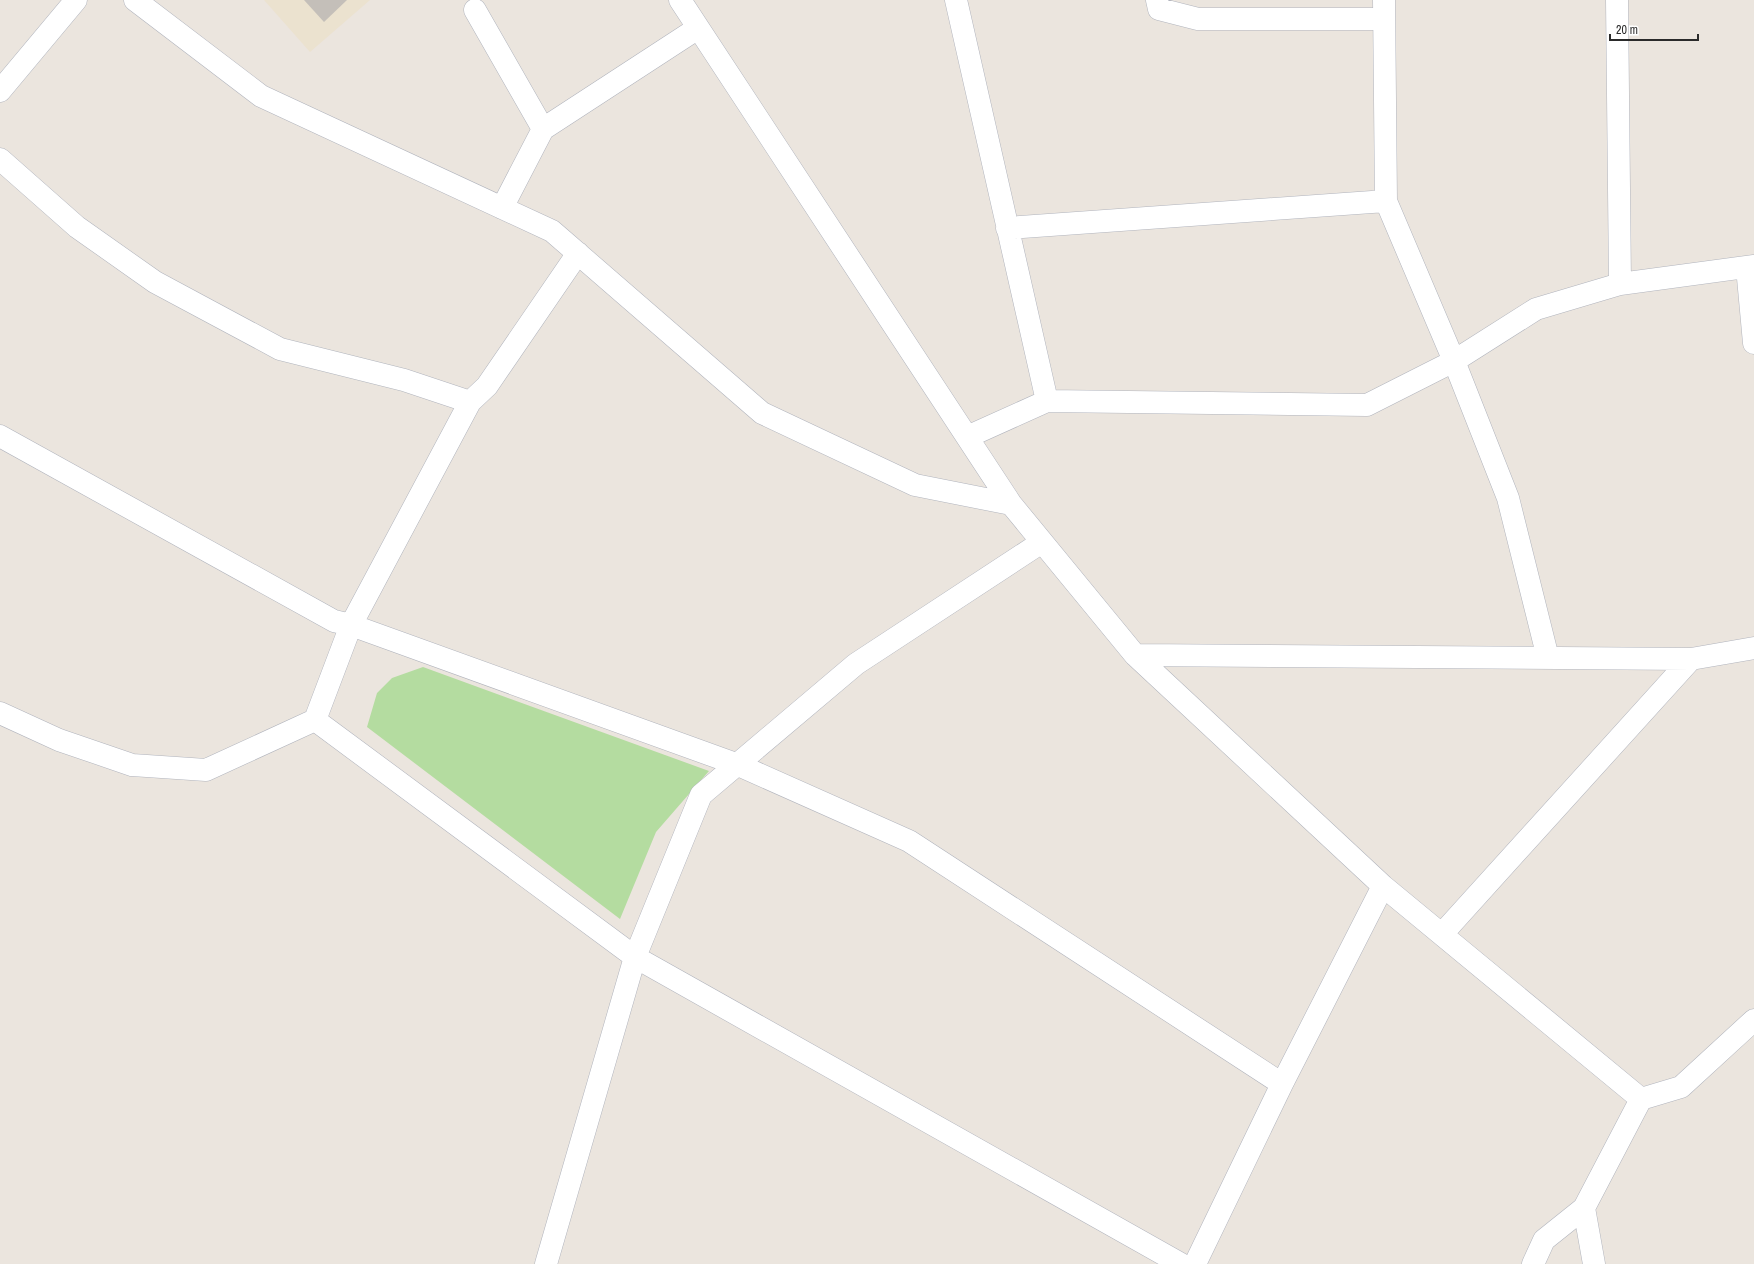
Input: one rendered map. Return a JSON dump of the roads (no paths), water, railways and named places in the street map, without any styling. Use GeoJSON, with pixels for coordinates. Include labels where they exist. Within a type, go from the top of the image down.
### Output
{"type":"FeatureCollection","features":[{"type":"Feature","properties":{"kind":"street"},"geometry":{"type":"LineString","coordinates":[[0,91],[76,0]]}},
{"type":"Feature","properties":{"kind":"street"},"geometry":{"type":"LineString","coordinates":[[135,0],[261,96],[552,231],[762,412],[915,485],[1011,504]]}},
{"type":"Feature","properties":{"kind":"street"},"geometry":{"type":"LineString","coordinates":[[680,0],[1011,504],[1134,655],[1383,886],[1641,1100]]}},
{"type":"Feature","properties":{"kind":"street"},"geometry":{"type":"LineString","coordinates":[[956,0],[1047,401]]}},
{"type":"Feature","properties":{"kind":"street"},"geometry":{"type":"LineString","coordinates":[[1157,0],[1159,9],[1198,19],[1384,10],[1386,201],[1454,361],[1508,498],[1548,658]]}},
{"type":"Feature","properties":{"kind":"street"},"geometry":{"type":"LineString","coordinates":[[1618,0],[1620,284]]}},
{"type":"Feature","properties":{"kind":"street"},"geometry":{"type":"LineString","coordinates":[[475,10],[543,129]]}},
{"type":"Feature","properties":{"kind":"street"},"geometry":{"type":"LineString","coordinates":[[502,208],[543,129],[698,28]]}},
{"type":"Feature","properties":{"kind":"street"},"geometry":{"type":"LineString","coordinates":[[0,159],[77,227],[155,282],[280,348],[404,380],[470,402]]}},
{"type":"Feature","properties":{"kind":"street"},"geometry":{"type":"LineString","coordinates":[[1007,228],[1386,201]]}},
{"type":"Feature","properties":{"kind":"street"},"geometry":{"type":"LineString","coordinates":[[0,713],[60,740],[132,765],[206,770],[315,720],[351,625],[470,402],[487,386],[578,253]]}},
{"type":"Feature","properties":{"kind":"street"},"geometry":{"type":"LineString","coordinates":[[967,437],[1047,401],[1367,405],[1454,361],[1536,309],[1620,284],[1750,266],[1754,342]]}},
{"type":"Feature","properties":{"kind":"street"},"geometry":{"type":"LineString","coordinates":[[0,436],[334,621],[351,625],[736,764],[909,841],[1282,1084]]}},
{"type":"Feature","properties":{"kind":"street"},"geometry":{"type":"LineString","coordinates":[[546,1264],[635,957],[700,795],[856,664],[1042,542]]}},
{"type":"Feature","properties":{"kind":"street"},"geometry":{"type":"LineString","coordinates":[[1134,655],[1691,659],[1754,648]]}},
{"type":"Feature","properties":{"kind":"street"},"geometry":{"type":"LineString","coordinates":[[1442,934],[1691,659]]}},
{"type":"Feature","properties":{"kind":"street"},"geometry":{"type":"LineString","coordinates":[[315,720],[635,957],[1182,1264]]}},
{"type":"Feature","properties":{"kind":"street"},"geometry":{"type":"LineString","coordinates":[[1195,1264],[1282,1084],[1383,886]]}},
{"type":"Feature","properties":{"kind":"street"},"geometry":{"type":"LineString","coordinates":[[1533,1264],[1544,1240],[1584,1208],[1641,1100],[1681,1087],[1754,1020]]}},
{"type":"Feature","properties":{"kind":"street"},"geometry":{"type":"LineString","coordinates":[[1584,1208],[1594,1264]]}}]}
